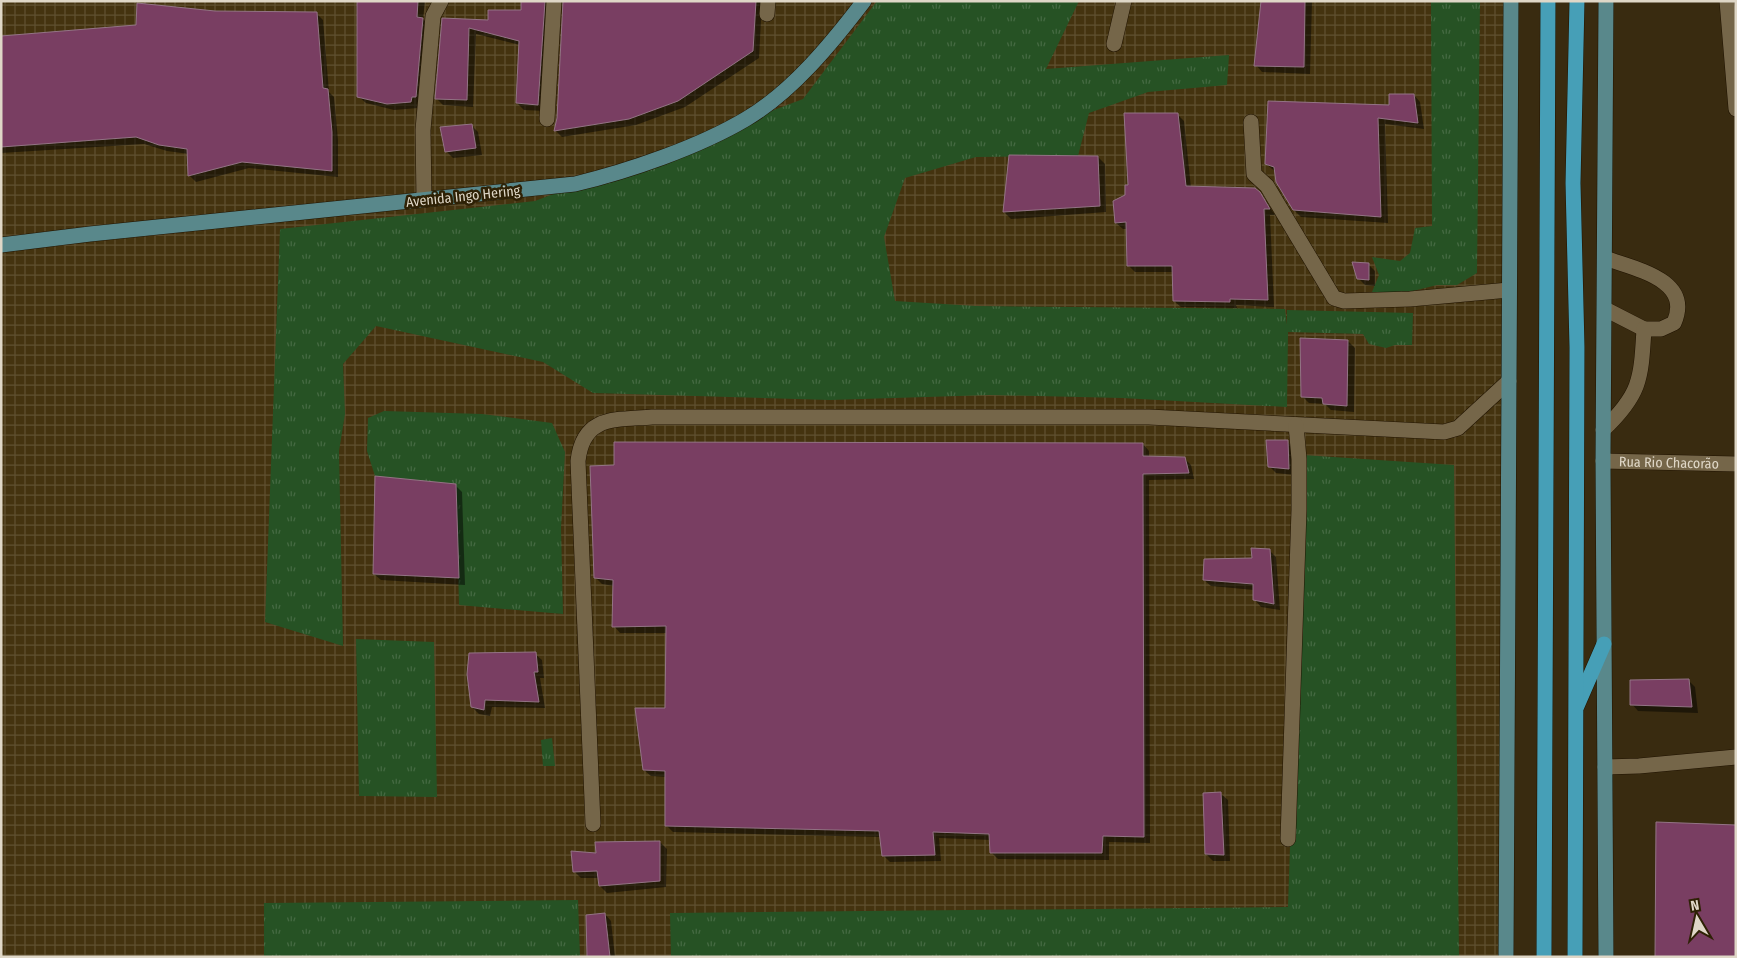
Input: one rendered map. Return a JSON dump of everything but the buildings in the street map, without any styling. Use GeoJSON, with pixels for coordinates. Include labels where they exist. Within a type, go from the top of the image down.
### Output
{"type":"FeatureCollection","features":[{"type":"Feature","properties":{"kind":"highway"},"geometry":{"type":"LineString","coordinates":[[1544,957],[1548,1]]}},
{"type":"Feature","properties":{"kind":"highway"},"geometry":{"type":"LineString","coordinates":[[1575,957],[1577,347],[1573,183],[1577,1]]}},
{"type":"Feature","properties":{"kind":"highway"},"geometry":{"type":"LineString","coordinates":[[1575,712],[1604,644]]}},
{"type":"Feature","properties":{"kind":"main road","name":"Avenida Ingo Hering"},"geometry":{"type":"LineString","coordinates":[[1,245],[90,234],[575,184],[619,172],[717,134],[747,118],[802,73],[864,1]]}},
{"type":"Feature","properties":{"kind":"main road"},"geometry":{"type":"LineString","coordinates":[[1506,957],[1511,1]]}},
{"type":"Feature","properties":{"kind":"main road"},"geometry":{"type":"LineString","coordinates":[[1606,1],[1603,430],[1606,957]]}},
{"type":"Feature","properties":{"kind":"street"},"geometry":{"type":"LineString","coordinates":[[424,200],[423,130],[433,16],[441,1]]}},
{"type":"Feature","properties":{"kind":"street"},"geometry":{"type":"LineString","coordinates":[[547,119],[554,1]]}},
{"type":"Feature","properties":{"kind":"street"},"geometry":{"type":"LineString","coordinates":[[1114,44],[1124,1]]}},
{"type":"Feature","properties":{"kind":"street"},"geometry":{"type":"LineString","coordinates":[[1727,1],[1736,109]]}},
{"type":"Feature","properties":{"kind":"street"},"geometry":{"type":"LineString","coordinates":[[1251,122],[1254,174],[1267,186],[1334,298],[1344,301],[1410,298],[1509,290]]}},
{"type":"Feature","properties":{"kind":"street"},"geometry":{"type":"LineString","coordinates":[[1605,258],[1660,279],[1676,295],[1678,304],[1674,322],[1661,329],[1644,329],[1605,309]]}},
{"type":"Feature","properties":{"kind":"street"},"geometry":{"type":"LineString","coordinates":[[1603,430],[1627,406],[1635,391],[1640,373],[1644,329]]}},
{"type":"Feature","properties":{"kind":"street"},"geometry":{"type":"LineString","coordinates":[[593,824],[578,460],[580,445],[587,432],[596,425],[610,420],[652,417],[1149,417],[1452,431],[1508,381]]}},
{"type":"Feature","properties":{"kind":"street"},"geometry":{"type":"LineString","coordinates":[[1288,839],[1299,510],[1299,459],[1296,425]]}},
{"type":"Feature","properties":{"kind":"street","name":"Rua Rio Chacorão"},"geometry":{"type":"LineString","coordinates":[[1603,461],[1736,464]]}},
{"type":"Feature","properties":{"kind":"street"},"geometry":{"type":"LineString","coordinates":[[1605,766],[1639,766],[1736,757]]}},
{"type":"Feature","properties":{"kind":"shaded area"},"geometry":{"type":"Polygon","coordinates":[[[1,1],[1509,1],[1511,957],[1,957],[1,1]]]}},
{"type":"Feature","properties":{"kind":"green space"},"geometry":{"type":"Polygon","coordinates":[[[877,1],[1079,1],[1046,69],[1229,55],[1227,85],[1148,92],[1089,113],[1078,156],[976,157],[905,178],[884,237],[895,301],[976,306],[1285,309],[1287,325],[1287,310],[1413,313],[1412,345],[1395,345],[1386,348],[1369,344],[1363,334],[1288,332],[1287,407],[1122,398],[990,395],[830,400],[593,393],[543,362],[376,326],[343,364],[345,414],[339,451],[343,646],[265,622],[280,229],[535,201],[803,99],[877,1]]]}},
{"type":"Feature","properties":{"kind":"green space"},"geometry":{"type":"Polygon","coordinates":[[[1431,1],[1480,1],[1477,273],[1457,285],[1437,285],[1401,294],[1372,292],[1379,275],[1372,257],[1400,261],[1410,253],[1415,228],[1432,226],[1431,1]]]}},
{"type":"Feature","properties":{"kind":"green space"},"geometry":{"type":"Polygon","coordinates":[[[384,411],[482,414],[552,423],[565,452],[561,528],[563,614],[459,605],[456,484],[375,476],[367,451],[368,418],[384,411]]]}},
{"type":"Feature","properties":{"kind":"green space"},"geometry":{"type":"Polygon","coordinates":[[[1303,455],[1454,465],[1459,957],[671,957],[670,913],[1288,907],[1303,455]]]}},
{"type":"Feature","properties":{"kind":"green space"},"geometry":{"type":"Polygon","coordinates":[[[356,639],[434,642],[437,797],[359,796],[356,639]]]}},
{"type":"Feature","properties":{"kind":"green space"},"geometry":{"type":"Polygon","coordinates":[[[552,738],[555,766],[543,766],[541,740],[552,738]]]}},
{"type":"Feature","properties":{"kind":"green space"},"geometry":{"type":"Polygon","coordinates":[[[578,900],[580,957],[264,957],[264,903],[578,900]]]}}]}
